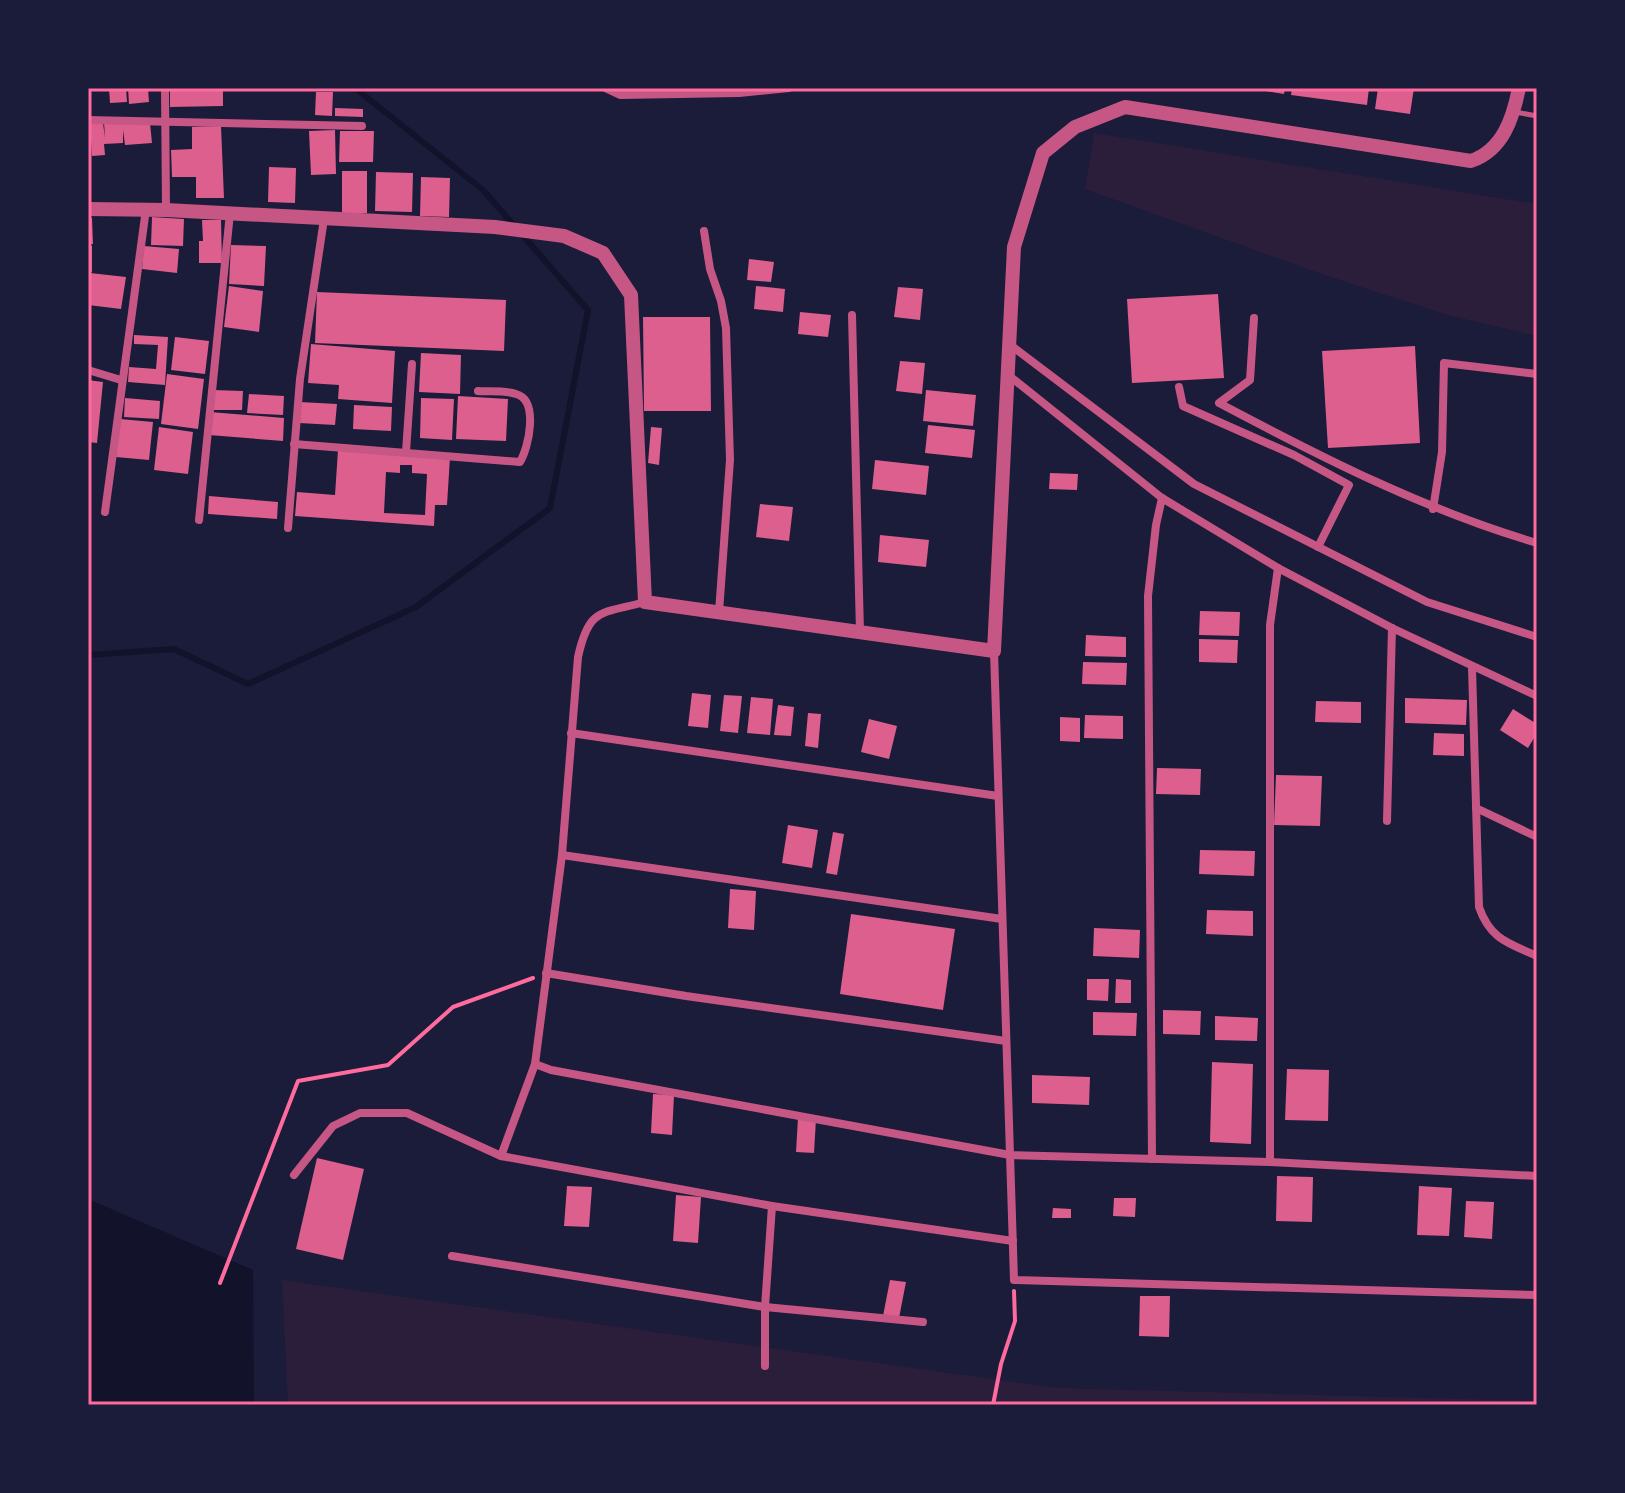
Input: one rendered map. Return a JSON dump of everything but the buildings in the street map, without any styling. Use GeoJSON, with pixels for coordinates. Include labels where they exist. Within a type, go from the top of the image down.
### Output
{"type":"FeatureCollection","features":[{"type":"Feature","properties":{"kind":"street"},"geometry":{"type":"LineString","coordinates":[[165,88],[166,210]]}},
{"type":"Feature","properties":{"kind":"street"},"geometry":{"type":"LineString","coordinates":[[605,88],[620,95],[739,93],[789,88]]}},
{"type":"Feature","properties":{"kind":"street"},"geometry":{"type":"LineString","coordinates":[[1519,88],[1514,111],[1494,147],[1485,156],[1471,161],[1125,107],[1075,127],[1043,153],[1014,247],[994,651],[1014,1280],[1537,1295]]}},
{"type":"Feature","properties":{"kind":"street"},"geometry":{"type":"LineString","coordinates":[[88,120],[362,126]]}},
{"type":"Feature","properties":{"kind":"street"},"geometry":{"type":"LineString","coordinates":[[88,209],[146,209],[495,227],[564,236],[603,253],[631,295],[645,602]]}},
{"type":"Feature","properties":{"kind":"street"},"geometry":{"type":"LineString","coordinates":[[105,512],[146,209]]}},
{"type":"Feature","properties":{"kind":"street"},"geometry":{"type":"LineString","coordinates":[[199,520],[230,213]]}},
{"type":"Feature","properties":{"kind":"street"},"geometry":{"type":"LineString","coordinates":[[288,528],[300,379],[324,219]]}},
{"type":"Feature","properties":{"kind":"street"},"geometry":{"type":"LineString","coordinates":[[704,231],[710,269],[726,328],[730,460],[719,612]]}},
{"type":"Feature","properties":{"kind":"street"},"geometry":{"type":"LineString","coordinates":[[852,315],[860,632]]}},
{"type":"Feature","properties":{"kind":"street"},"geometry":{"type":"LineString","coordinates":[[1254,318],[1250,380],[1219,403],[1336,465],[1433,509],[1537,543]]}},
{"type":"Feature","properties":{"kind":"street"},"geometry":{"type":"LineString","coordinates":[[1008,343],[1194,484],[1427,602],[1537,637]]}},
{"type":"Feature","properties":{"kind":"street"},"geometry":{"type":"LineString","coordinates":[[1433,509],[1442,452],[1444,363],[1537,374]]}},
{"type":"Feature","properties":{"kind":"street"},"geometry":{"type":"LineString","coordinates":[[406,452],[412,364]]}},
{"type":"Feature","properties":{"kind":"street"},"geometry":{"type":"LineString","coordinates":[[88,370],[121,380]]}},
{"type":"Feature","properties":{"kind":"street"},"geometry":{"type":"LineString","coordinates":[[1007,373],[1162,498],[1278,568],[1472,668],[1537,696]]}},
{"type":"Feature","properties":{"kind":"street"},"geometry":{"type":"LineString","coordinates":[[1179,387],[1183,406],[1294,455],[1349,485],[1318,547]]}},
{"type":"Feature","properties":{"kind":"street"},"geometry":{"type":"LineString","coordinates":[[294,444],[520,462],[528,448],[530,408],[526,400],[517,394],[478,391]]}},
{"type":"Feature","properties":{"kind":"street"},"geometry":{"type":"LineString","coordinates":[[1152,1159],[1148,596],[1162,498]]}},
{"type":"Feature","properties":{"kind":"street"},"geometry":{"type":"LineString","coordinates":[[1270,1162],[1270,625],[1278,568]]}},
{"type":"Feature","properties":{"kind":"street"},"geometry":{"type":"LineString","coordinates":[[501,1156],[535,1064],[562,855],[578,657],[584,629],[597,615],[645,602],[994,651]]}},
{"type":"Feature","properties":{"kind":"street"},"geometry":{"type":"LineString","coordinates":[[1387,821],[1392,628]]}},
{"type":"Feature","properties":{"kind":"street"},"geometry":{"type":"LineString","coordinates":[[1472,668],[1479,907],[1485,924],[1500,939],[1537,956]]}},
{"type":"Feature","properties":{"kind":"street"},"geometry":{"type":"LineString","coordinates":[[571,733],[998,796]]}},
{"type":"Feature","properties":{"kind":"street"},"geometry":{"type":"LineString","coordinates":[[1476,808],[1537,837]]}},
{"type":"Feature","properties":{"kind":"street"},"geometry":{"type":"LineString","coordinates":[[562,855],[1002,919]]}},
{"type":"Feature","properties":{"kind":"street"},"geometry":{"type":"LineString","coordinates":[[546,973],[1006,1041]]}},
{"type":"Feature","properties":{"kind":"street"},"geometry":{"type":"LineString","coordinates":[[535,1064],[551,1070],[1010,1155],[1270,1162],[1537,1176]]}},
{"type":"Feature","properties":{"kind":"street"},"geometry":{"type":"LineString","coordinates":[[294,1175],[333,1126],[360,1113],[407,1113],[501,1156],[772,1206],[1013,1241]]}},
{"type":"Feature","properties":{"kind":"street"},"geometry":{"type":"LineString","coordinates":[[765,1366],[765,1307],[772,1206]]}},
{"type":"Feature","properties":{"kind":"street"},"geometry":{"type":"LineString","coordinates":[[452,1256],[765,1307],[923,1322]]}},
{"type":"Feature","properties":{"kind":"lane"},"geometry":{"type":"LineString","coordinates":[[1514,111],[1537,116]]}},
{"type":"Feature","properties":{"kind":"path"},"geometry":{"type":"LineString","coordinates":[[220,1283],[298,1081],[388,1065],[453,1007],[546,973]]}},
{"type":"Feature","properties":{"kind":"path"},"geometry":{"type":"LineString","coordinates":[[993,1405],[1001,1364],[1015,1321],[1014,1280]]}},
{"type":"Feature","properties":{"kind":"shaded area"},"geometry":{"type":"Polygon","coordinates":[[[1094,133],[1537,204],[1537,336],[1447,315],[1316,272],[1085,189],[1094,133]]]}},
{"type":"Feature","properties":{"kind":"shaded area"},"geometry":{"type":"Polygon","coordinates":[[[88,1199],[253,1270],[254,1405],[88,1405],[88,1199]]]}},
{"type":"Feature","properties":{"kind":"shaded area"},"geometry":{"type":"Polygon","coordinates":[[[282,1280],[1057,1388],[1537,1401],[1537,1405],[288,1405],[282,1280]]]}},
{"type":"Feature","properties":{"kind":"waterway"},"geometry":{"type":"LineString","coordinates":[[88,655],[174,649],[248,684],[416,607],[550,508],[588,310],[483,190],[355,88]]}}]}
